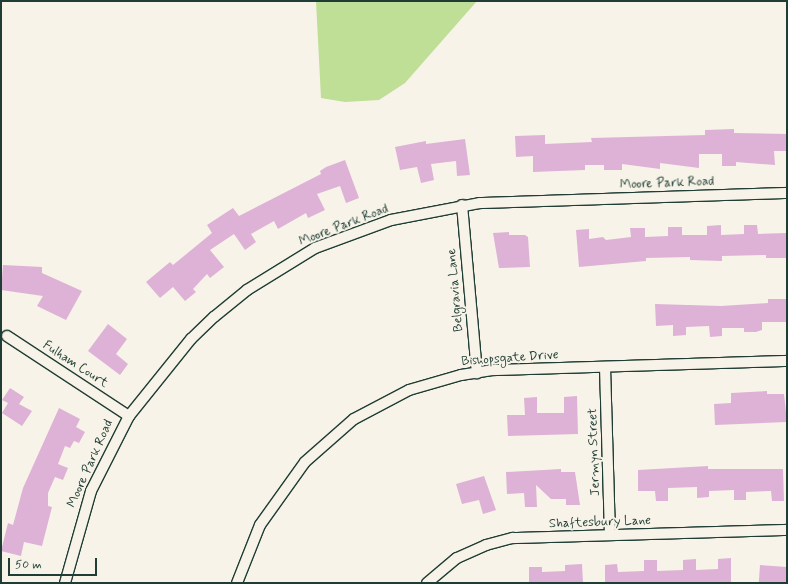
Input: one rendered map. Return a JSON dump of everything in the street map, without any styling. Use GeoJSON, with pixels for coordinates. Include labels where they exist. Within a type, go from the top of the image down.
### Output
{"type":"FeatureCollection","features":[{"type":"Feature","properties":{"kind":"street","name":"Moore Park Road"},"geometry":{"type":"LineString","coordinates":[[65,583],[91,491],[129,416],[191,339],[266,277],[315,248],[360,230],[429,210],[462,205],[787,193]]}},
{"type":"Feature","properties":{"kind":"street","name":"Belgravia Lane"},"geometry":{"type":"LineString","coordinates":[[462,205],[477,372]]}},
{"type":"Feature","properties":{"kind":"street","name":"Fulham Court"},"geometry":{"type":"LineString","coordinates":[[7,336],[129,416]]}},
{"type":"Feature","properties":{"kind":"street","name":"Bishopsgate Drive"},"geometry":{"type":"LineString","coordinates":[[237,583],[253,539],[268,510],[305,462],[329,438],[394,397],[431,383],[477,372],[787,361]]}},
{"type":"Feature","properties":{"kind":"street","name":"Jermyn Street"},"geometry":{"type":"LineString","coordinates":[[605,367],[610,535]]}},
{"type":"Feature","properties":{"kind":"street","name":"Shaftesbury Lane"},"geometry":{"type":"LineString","coordinates":[[427,583],[457,558],[486,545],[513,538],[787,530]]}},
{"type":"Feature","properties":{"kind":"green space"},"geometry":{"type":"Polygon","coordinates":[[[316,1],[477,1],[405,83],[379,100],[345,102],[321,98],[316,1]]]}},
{"type":"Feature","properties":{"kind":"building"},"geometry":{"type":"Polygon","coordinates":[[[734,129],[734,133],[787,134],[787,151],[774,151],[775,165],[736,162],[736,166],[722,166],[722,154],[699,154],[699,168],[660,163],[660,169],[622,164],[622,170],[604,170],[604,165],[585,165],[585,170],[533,172],[533,156],[516,157],[515,136],[545,135],[545,144],[592,142],[591,138],[705,135],[705,130],[734,129]]]}},
{"type":"Feature","properties":{"kind":"building"},"geometry":{"type":"Polygon","coordinates":[[[465,139],[470,175],[457,176],[456,161],[431,164],[434,180],[421,183],[417,167],[400,170],[395,147],[426,141],[426,144],[465,139]]]}},
{"type":"Feature","properties":{"kind":"building"},"geometry":{"type":"Polygon","coordinates":[[[345,160],[359,198],[346,203],[340,186],[317,194],[325,210],[308,218],[306,213],[278,229],[274,221],[251,234],[256,242],[245,250],[234,234],[210,250],[224,267],[210,278],[207,274],[193,289],[196,292],[185,301],[173,287],[160,298],[146,282],[170,262],[173,265],[212,233],[207,225],[233,208],[239,216],[321,174],[320,171],[326,167],[345,160]]]}},
{"type":"Feature","properties":{"kind":"building"},"geometry":{"type":"Polygon","coordinates":[[[721,225],[721,235],[744,234],[744,225],[757,225],[758,234],[787,233],[787,258],[766,258],[766,255],[722,256],[722,261],[690,260],[690,257],[646,258],[646,261],[579,267],[576,230],[589,229],[589,239],[603,237],[606,240],[631,237],[630,228],[645,228],[645,237],[668,236],[668,227],[682,227],[682,235],[707,235],[707,226],[721,225]]]}},
{"type":"Feature","properties":{"kind":"building"},"geometry":{"type":"Polygon","coordinates":[[[509,232],[509,235],[525,235],[528,237],[530,267],[499,268],[493,233],[509,232]]]}},
{"type":"Feature","properties":{"kind":"building"},"geometry":{"type":"Polygon","coordinates":[[[3,265],[42,267],[42,273],[82,291],[66,320],[37,306],[43,296],[1,290],[3,265]]]}},
{"type":"Feature","properties":{"kind":"building"},"geometry":{"type":"Polygon","coordinates":[[[768,299],[787,299],[787,322],[762,322],[762,330],[756,332],[744,332],[744,328],[722,328],[722,336],[710,337],[709,326],[686,327],[686,335],[673,336],[673,325],[656,326],[655,304],[721,306],[768,303],[768,299]]]}},
{"type":"Feature","properties":{"kind":"building"},"geometry":{"type":"Polygon","coordinates":[[[108,324],[127,339],[116,354],[128,364],[120,375],[88,351],[108,324]]]}},
{"type":"Feature","properties":{"kind":"building"},"geometry":{"type":"Polygon","coordinates":[[[10,388],[24,397],[19,404],[32,411],[22,426],[2,413],[8,403],[2,400],[10,388]]]}},
{"type":"Feature","properties":{"kind":"building"},"geometry":{"type":"Polygon","coordinates":[[[767,391],[767,394],[784,394],[787,422],[715,425],[714,404],[731,403],[731,393],[767,391]]]}},
{"type":"Feature","properties":{"kind":"building"},"geometry":{"type":"Polygon","coordinates":[[[577,396],[578,434],[508,436],[507,415],[525,415],[524,398],[537,397],[537,413],[564,413],[564,397],[577,396]]]}},
{"type":"Feature","properties":{"kind":"building"},"geometry":{"type":"Polygon","coordinates":[[[59,408],[80,419],[76,427],[85,432],[79,443],[74,441],[70,448],[65,446],[58,464],[68,468],[63,480],[55,477],[48,493],[48,506],[52,507],[42,546],[24,542],[21,556],[1,551],[8,523],[13,525],[23,488],[59,408]]]}},
{"type":"Feature","properties":{"kind":"building"},"geometry":{"type":"Polygon","coordinates":[[[708,466],[708,469],[783,469],[784,501],[772,501],[771,491],[746,492],[746,500],[734,500],[734,490],[709,491],[709,497],[697,498],[697,487],[668,488],[668,501],[656,501],[655,491],[638,491],[638,470],[708,466]]]}},
{"type":"Feature","properties":{"kind":"building"},"geometry":{"type":"Polygon","coordinates":[[[561,469],[561,472],[575,472],[580,505],[566,505],[566,499],[551,499],[536,485],[537,507],[525,507],[524,493],[507,494],[506,472],[561,469]]]}},
{"type":"Feature","properties":{"kind":"building"},"geometry":{"type":"Polygon","coordinates":[[[484,476],[496,510],[483,514],[479,500],[462,504],[456,484],[484,476]]]}},
{"type":"Feature","properties":{"kind":"building"},"geometry":{"type":"Polygon","coordinates":[[[731,558],[731,583],[605,583],[605,565],[617,564],[618,572],[644,571],[644,560],[657,560],[657,571],[683,570],[683,560],[696,559],[696,570],[718,569],[718,559],[731,558]]]}},
{"type":"Feature","properties":{"kind":"building"},"geometry":{"type":"Polygon","coordinates":[[[582,564],[583,583],[529,583],[529,567],[542,567],[542,572],[565,571],[565,565],[582,564]]]}},
{"type":"Feature","properties":{"kind":"building"},"geometry":{"type":"Polygon","coordinates":[[[760,565],[787,567],[786,583],[759,583],[760,565]]]}}]}
